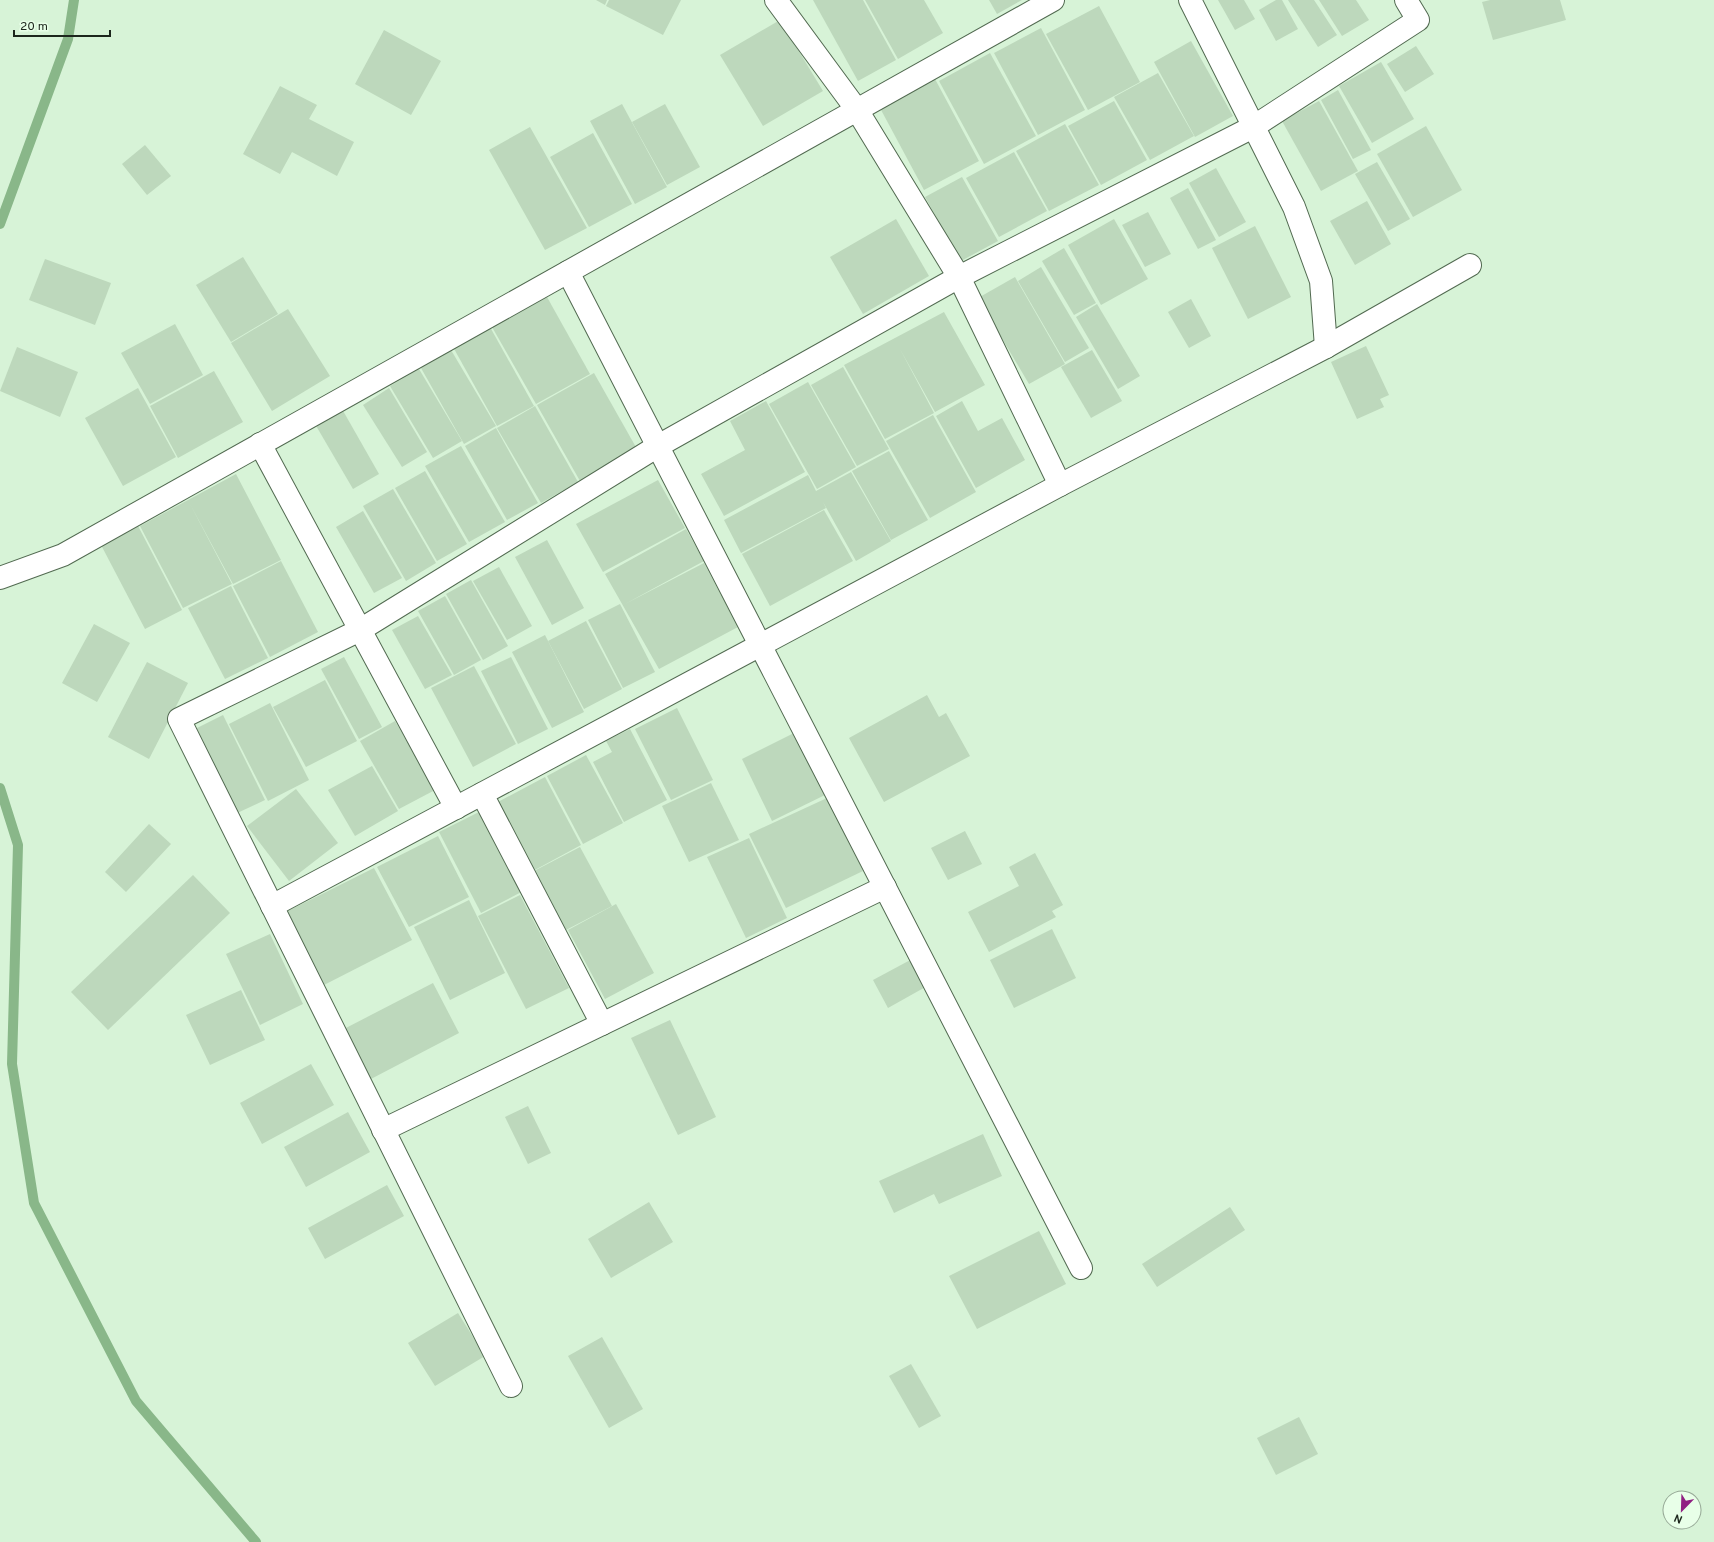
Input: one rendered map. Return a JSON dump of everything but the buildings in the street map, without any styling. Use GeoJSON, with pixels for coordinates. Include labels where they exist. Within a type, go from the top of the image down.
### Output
{"type":"FeatureCollection","features":[{"type":"Feature","properties":{"kind":"street"},"geometry":{"type":"LineString","coordinates":[[776,0],[857,110],[959,277],[1060,485]]}},
{"type":"Feature","properties":{"kind":"street"},"geometry":{"type":"LineString","coordinates":[[0,578],[63,555],[1053,0]]}},
{"type":"Feature","properties":{"kind":"street"},"geometry":{"type":"LineString","coordinates":[[1190,0],[1252,127],[1294,207],[1321,281],[1326,348]]}},
{"type":"Feature","properties":{"kind":"street"},"geometry":{"type":"LineString","coordinates":[[511,1386],[179,719],[360,630],[658,446],[959,277],[1252,127],[1418,20],[1406,0]]}},
{"type":"Feature","properties":{"kind":"street"},"geometry":{"type":"LineString","coordinates":[[272,906],[1060,485],[1326,348],[1470,266]]}},
{"type":"Feature","properties":{"kind":"street"},"geometry":{"type":"LineString","coordinates":[[568,272],[1081,1268]]}},
{"type":"Feature","properties":{"kind":"street"},"geometry":{"type":"LineString","coordinates":[[260,444],[456,808]]}},
{"type":"Feature","properties":{"kind":"street"},"geometry":{"type":"LineString","coordinates":[[482,794],[602,1024]]}},
{"type":"Feature","properties":{"kind":"street"},"geometry":{"type":"LineString","coordinates":[[383,1130],[885,887]]}},
{"type":"Feature","properties":{"kind":"waterway"},"geometry":{"type":"LineString","coordinates":[[0,224],[68,39],[74,0]]}},
{"type":"Feature","properties":{"kind":"waterway"},"geometry":{"type":"LineString","coordinates":[[0,788],[18,845],[12,1064],[34,1203],[136,1401],[256,1542]]}}]}
